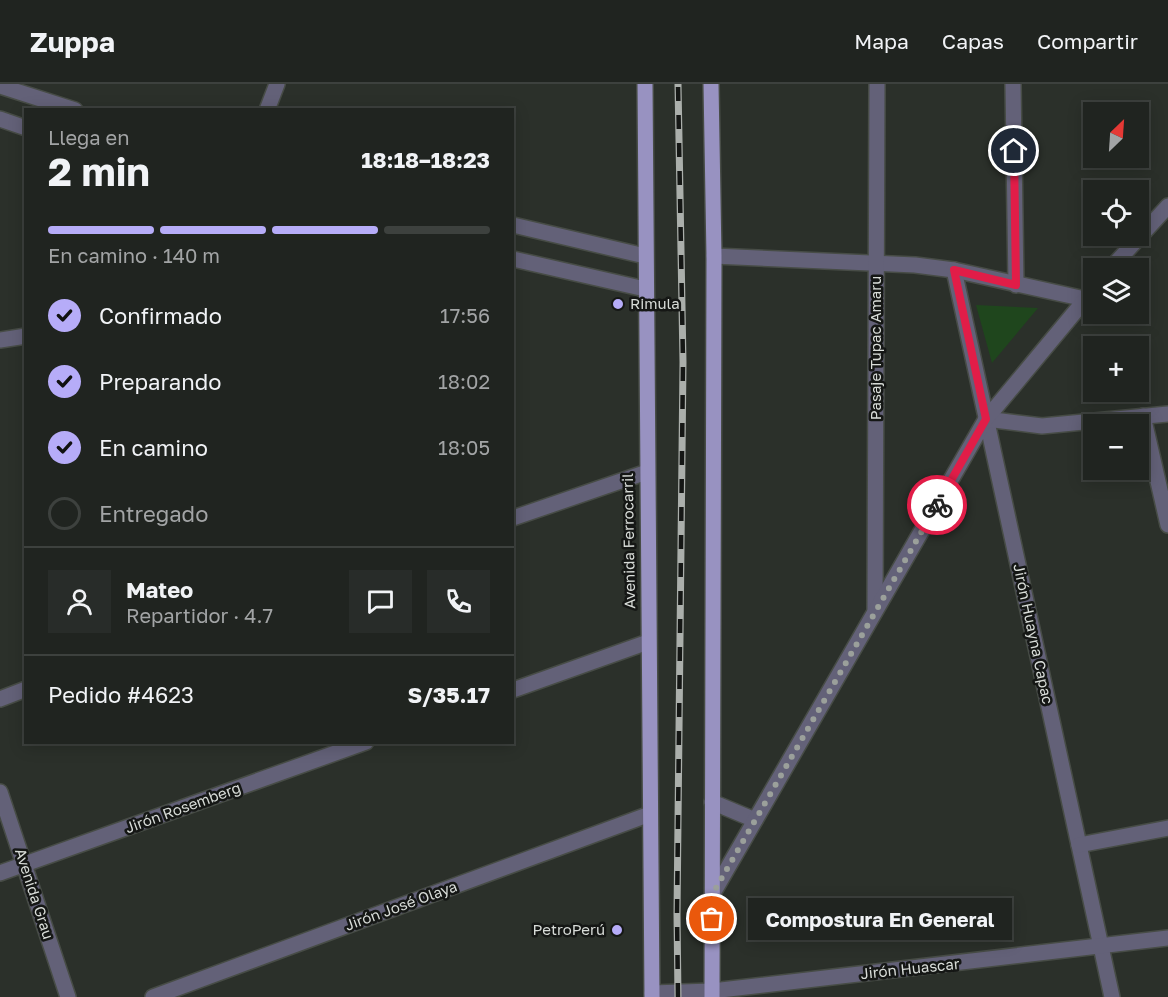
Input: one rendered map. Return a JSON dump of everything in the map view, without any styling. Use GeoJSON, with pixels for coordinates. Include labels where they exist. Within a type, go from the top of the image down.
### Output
{"type":"FeatureCollection","features":[{"type":"Feature","properties":{"kind":"main road","name":"Avenida Ferrocarril"},"geometry":{"type":"LineString","coordinates":[[645,84],[652,995]]}},
{"type":"Feature","properties":{"kind":"main road"},"geometry":{"type":"LineString","coordinates":[[711,84],[714,256],[712,994]]}},
{"type":"Feature","properties":{"kind":"street"},"geometry":{"type":"LineString","coordinates":[[268,108],[277,84]]}},
{"type":"Feature","properties":{"kind":"street","name":"Pasaje Tupac Amaru"},"geometry":{"type":"LineString","coordinates":[[875,612],[877,84]]}},
{"type":"Feature","properties":{"kind":"street"},"geometry":{"type":"LineString","coordinates":[[1013,84],[1016,285]]}},
{"type":"Feature","properties":{"kind":"street"},"geometry":{"type":"LineString","coordinates":[[0,86],[69,108]]}},
{"type":"Feature","properties":{"kind":"street"},"geometry":{"type":"LineString","coordinates":[[0,119],[24,127]]}},
{"type":"Feature","properties":{"kind":"street"},"geometry":{"type":"LineString","coordinates":[[1121,258],[1168,206]]}},
{"type":"Feature","properties":{"kind":"street"},"geometry":{"type":"LineString","coordinates":[[514,225],[645,256]]}},
{"type":"Feature","properties":{"kind":"street"},"geometry":{"type":"LineString","coordinates":[[714,256],[915,265],[954,270],[1016,285],[1083,292]]}},
{"type":"Feature","properties":{"kind":"street"},"geometry":{"type":"LineString","coordinates":[[514,259],[645,288]]}},
{"type":"Feature","properties":{"kind":"street"},"geometry":{"type":"LineString","coordinates":[[514,268],[538,264]]}},
{"type":"Feature","properties":{"kind":"street","name":"Jirón Huayna Capac"},"geometry":{"type":"LineString","coordinates":[[954,270],[1112,997]]}},
{"type":"Feature","properties":{"kind":"street"},"geometry":{"type":"LineString","coordinates":[[712,895],[986,419],[1083,300]]}},
{"type":"Feature","properties":{"kind":"street"},"geometry":{"type":"LineString","coordinates":[[0,340],[24,336]]}},
{"type":"Feature","properties":{"kind":"street"},"geometry":{"type":"LineString","coordinates":[[1149,416],[1168,414]]}},
{"type":"Feature","properties":{"kind":"street"},"geometry":{"type":"LineString","coordinates":[[986,419],[1042,426],[1083,422]]}},
{"type":"Feature","properties":{"kind":"street"},"geometry":{"type":"LineString","coordinates":[[1149,442],[1168,525]]}},
{"type":"Feature","properties":{"kind":"street"},"geometry":{"type":"LineString","coordinates":[[514,518],[647,472]]}},
{"type":"Feature","properties":{"kind":"street"},"geometry":{"type":"LineString","coordinates":[[514,690],[648,642]]}},
{"type":"Feature","properties":{"kind":"street"},"geometry":{"type":"LineString","coordinates":[[0,699],[24,690]]}},
{"type":"Feature","properties":{"kind":"street","name":"Jirón Rosemberg"},"geometry":{"type":"LineString","coordinates":[[0,873],[360,744]]}},
{"type":"Feature","properties":{"kind":"street","name":"Avenida Grau"},"geometry":{"type":"LineString","coordinates":[[0,792],[68,997]]}},
{"type":"Feature","properties":{"kind":"street"},"geometry":{"type":"LineString","coordinates":[[712,801],[755,820]]}},
{"type":"Feature","properties":{"kind":"street","name":"Jirón José Olaya"},"geometry":{"type":"LineString","coordinates":[[153,997],[650,814]]}},
{"type":"Feature","properties":{"kind":"street"},"geometry":{"type":"LineString","coordinates":[[1079,845],[1168,828]]}},
{"type":"Feature","properties":{"kind":"street","name":"Jirón Huascar"},"geometry":{"type":"LineString","coordinates":[[652,995],[712,994],[1168,938]]}},
{"type":"Feature","properties":{"kind":"green space"},"geometry":{"type":"Polygon","coordinates":[[[976,305],[1038,308],[992,363],[976,305]]]}},
{"type":"Feature","properties":{"kind":"railway"},"geometry":{"type":"LineString","coordinates":[[678,84],[683,362],[678,997]]}},
{"type":"Feature","properties":{"kind":"way so far"},"geometry":{"type":"LineString","coordinates":[[712,919],[712,895],[937,505]]}},
{"type":"Feature","properties":{"kind":"place","name":"Rimula"},"geometry":{"type":"Point","coordinates":[618,304]}},
{"type":"Feature","properties":{"kind":"place","name":"Compostura En General"},"geometry":{"type":"Point","coordinates":[712,919]}},
{"type":"Feature","properties":{"kind":"place","name":"PetroPerú"},"geometry":{"type":"Point","coordinates":[617,930]}},
{"type":"Feature","properties":{"kind":"route"},"geometry":{"type":"LineString","coordinates":[[937,505],[986,419],[954,270],[1016,285],[1014,151]]}}]}
